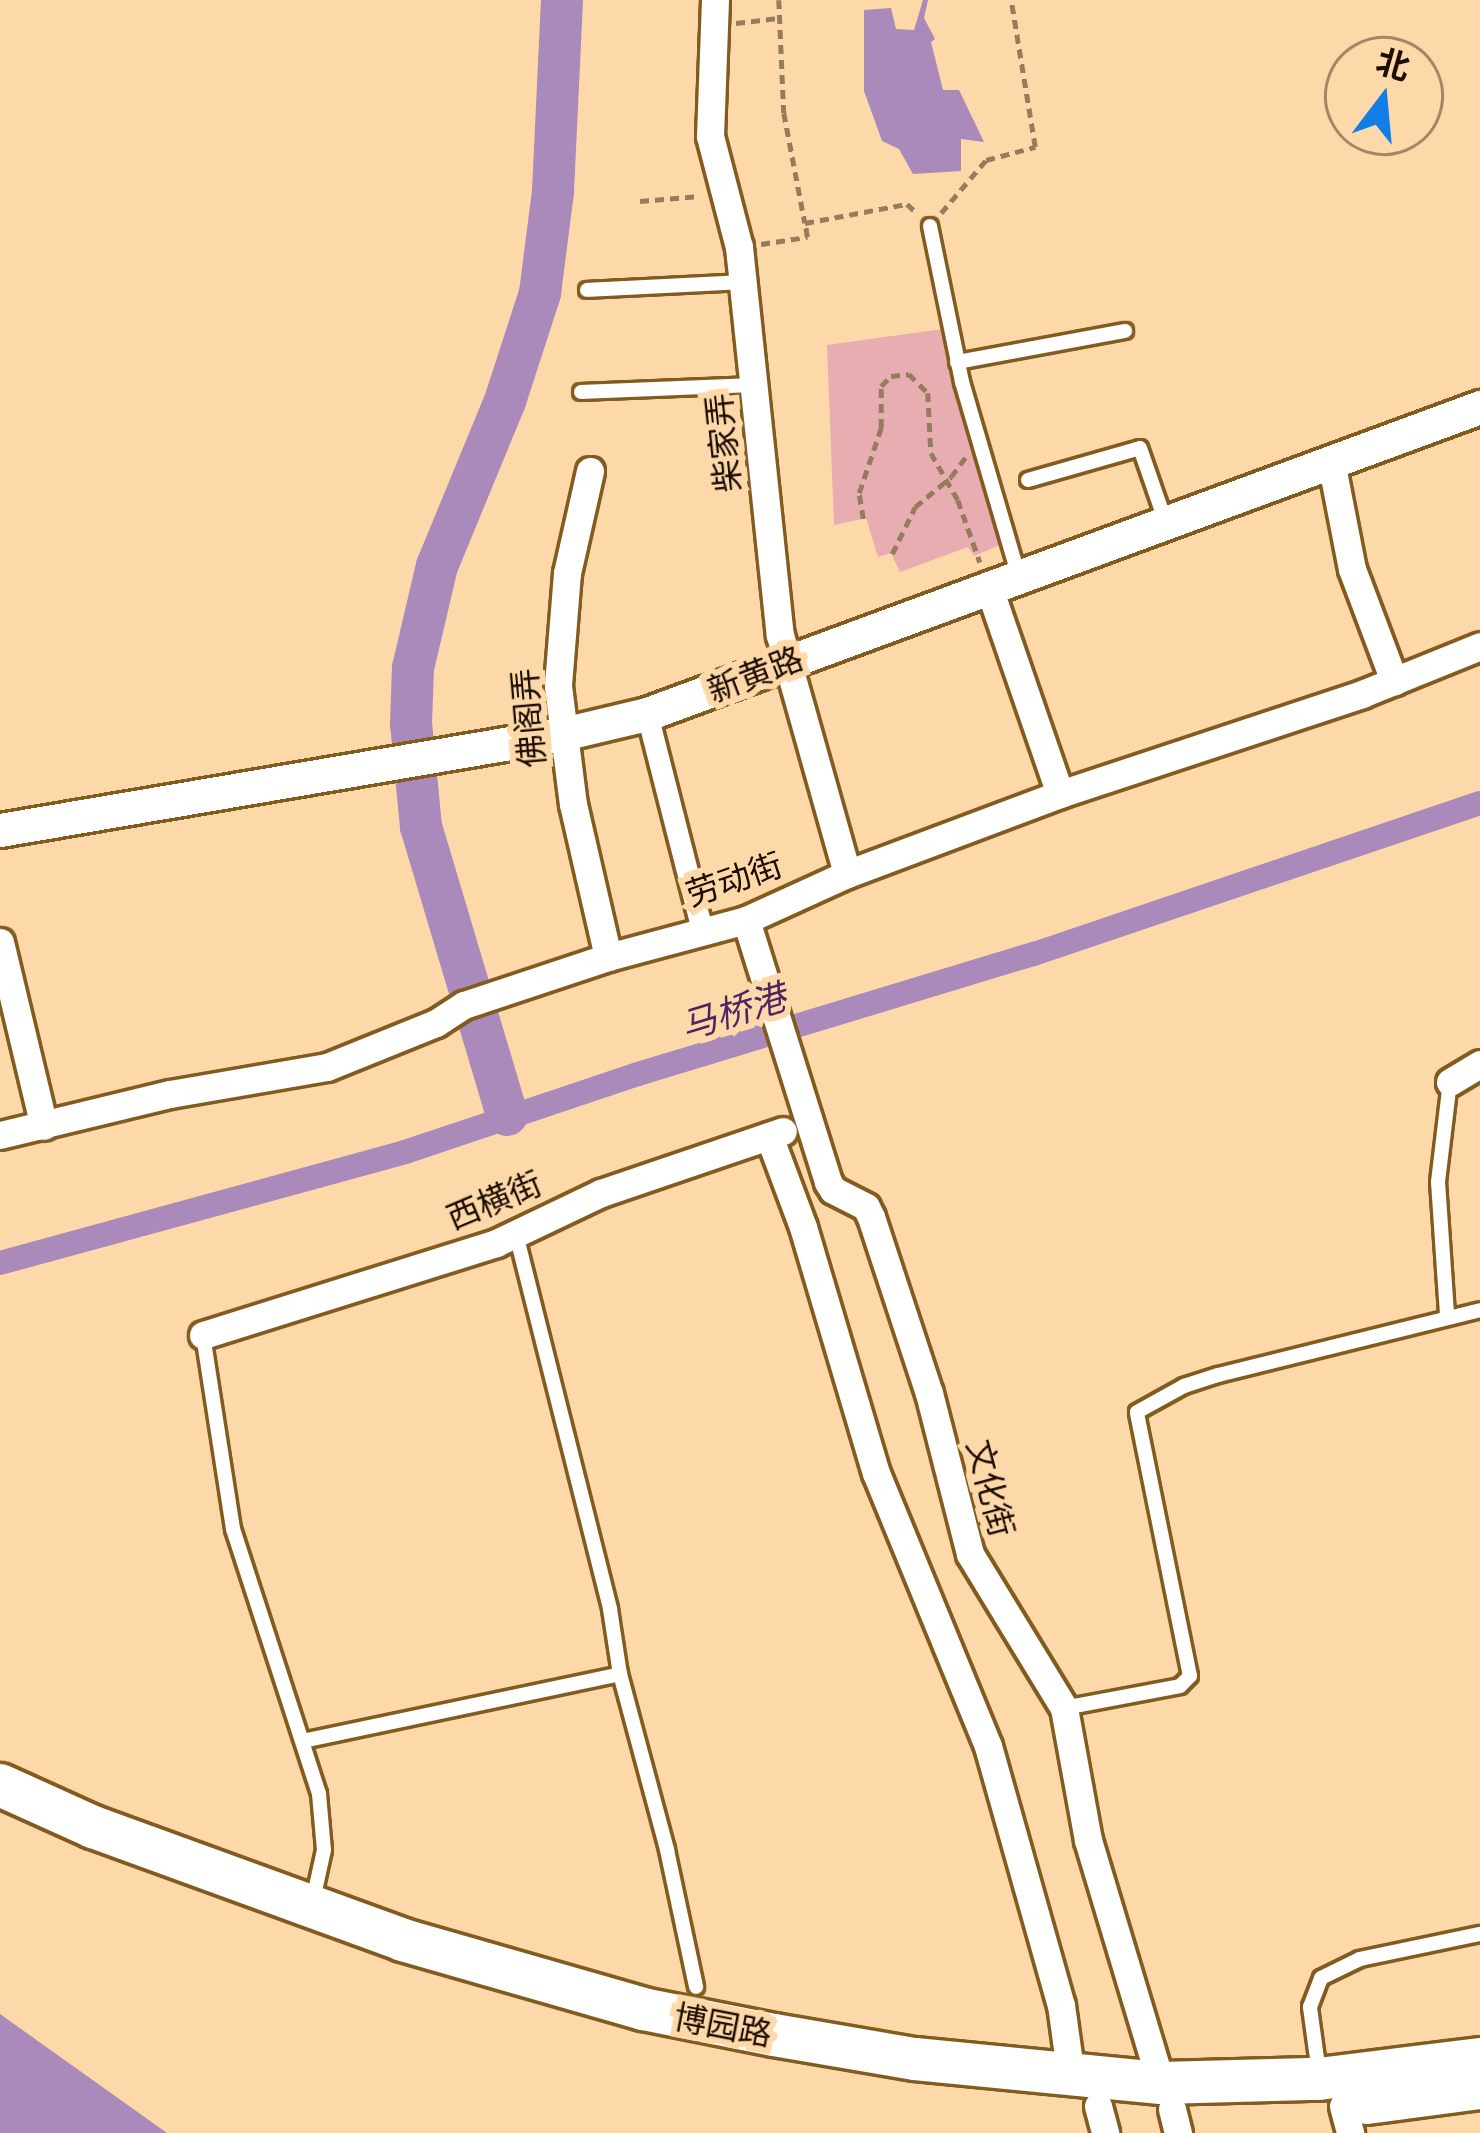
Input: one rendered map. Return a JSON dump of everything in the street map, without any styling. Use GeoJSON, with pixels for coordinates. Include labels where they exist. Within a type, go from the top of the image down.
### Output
{"type":"FeatureCollection","features":[{"type":"Feature","properties":{"kind":"main road","name":"博园路"},"geometry":{"type":"LineString","coordinates":[[0,1785],[93,1827],[403,1940],[643,2009],[914,2059],[1091,2106]]}},
{"type":"Feature","properties":{"kind":"main road","name":"博园路"},"geometry":{"type":"LineString","coordinates":[[0,1814],[83,1852],[351,1949],[639,2037],[911,2086],[1091,2106],[1337,2106],[1480,2088]]}},
{"type":"Feature","properties":{"kind":"main road","name":"博园路"},"geometry":{"type":"LineString","coordinates":[[1337,2106],[1480,2059]]}},
{"type":"Feature","properties":{"kind":"street","name":"柴家弄"},"geometry":{"type":"LineString","coordinates":[[714,13],[707,111],[739,247],[786,662],[847,874]]}},
{"type":"Feature","properties":{"kind":"street","name":"新黄路"},"geometry":{"type":"LineString","coordinates":[[0,830],[392,759],[562,734],[647,714],[1480,407]]}},
{"type":"Feature","properties":{"kind":"street"},"geometry":{"type":"LineString","coordinates":[[1331,461],[1352,569],[1394,682]]}},
{"type":"Feature","properties":{"kind":"street","name":"佛阁弄"},"geometry":{"type":"LineString","coordinates":[[590,471],[561,610],[562,734],[579,835],[608,957]]}},
{"type":"Feature","properties":{"kind":"street"},"geometry":{"type":"LineString","coordinates":[[1003,579],[1060,794]]}},
{"type":"Feature","properties":{"kind":"street","name":"劳动街"},"geometry":{"type":"LineString","coordinates":[[0,1135],[170,1094],[327,1067],[436,1023],[473,1002],[608,957],[746,920],[847,874],[1060,794],[1394,682],[1480,646]]}},
{"type":"Feature","properties":{"kind":"street"},"geometry":{"type":"LineString","coordinates":[[647,714],[702,929]]}},
{"type":"Feature","properties":{"kind":"street","name":"文化街"},"geometry":{"type":"LineString","coordinates":[[746,920],[833,1190],[859,1201],[871,1217],[919,1358],[970,1554],[1064,1708],[1088,1840],[1170,2108]]}},
{"type":"Feature","properties":{"kind":"street"},"geometry":{"type":"LineString","coordinates":[[0,942],[44,1126]]}},
{"type":"Feature","properties":{"kind":"street"},"geometry":{"type":"LineString","coordinates":[[1450,1082],[1480,1064]]}},
{"type":"Feature","properties":{"kind":"street","name":"西横街"},"geometry":{"type":"LineString","coordinates":[[203,1335],[516,1234],[601,1193],[809,1121]]}},
{"type":"Feature","properties":{"kind":"street"},"geometry":{"type":"LineString","coordinates":[[769,1136],[802,1227],[876,1473],[988,1747],[1091,2106]]}},
{"type":"Feature","properties":{"kind":"lane"},"geometry":{"type":"LineString","coordinates":[[930,226],[1003,579]]}},
{"type":"Feature","properties":{"kind":"lane"},"geometry":{"type":"LineString","coordinates":[[587,290],[743,282]]}},
{"type":"Feature","properties":{"kind":"lane"},"geometry":{"type":"LineString","coordinates":[[957,362],[1124,331]]}},
{"type":"Feature","properties":{"kind":"lane"},"geometry":{"type":"LineString","coordinates":[[581,392],[753,385]]}},
{"type":"Feature","properties":{"kind":"lane"},"geometry":{"type":"LineString","coordinates":[[1028,480],[1140,448],[1166,520]]}},
{"type":"Feature","properties":{"kind":"lane"},"geometry":{"type":"LineString","coordinates":[[1447,1314],[1438,1182],[1450,1082]]}},
{"type":"Feature","properties":{"kind":"lane"},"geometry":{"type":"LineString","coordinates":[[516,1234],[610,1609],[620,1674],[672,1870],[696,1987]]}},
{"type":"Feature","properties":{"kind":"lane"},"geometry":{"type":"LineString","coordinates":[[1064,1708],[1180,1686],[1190,1676],[1137,1412],[1184,1385],[1447,1314],[1480,1310]]}},
{"type":"Feature","properties":{"kind":"lane"},"geometry":{"type":"LineString","coordinates":[[203,1335],[233,1528],[303,1742],[324,1823],[311,1907]]}},
{"type":"Feature","properties":{"kind":"lane"},"geometry":{"type":"LineString","coordinates":[[303,1742],[620,1674]]}},
{"type":"Feature","properties":{"kind":"lane"},"geometry":{"type":"LineString","coordinates":[[1337,2106],[1310,2007],[1321,1978],[1360,1959],[1480,1934]]}},
{"type":"Feature","properties":{"kind":"path"},"geometry":{"type":"LineString","coordinates":[[739,247],[807,237],[784,113],[779,0]]}},
{"type":"Feature","properties":{"kind":"path"},"geometry":{"type":"LineString","coordinates":[[805,224],[908,205],[930,226],[986,160],[1035,147],[1011,0]]}},
{"type":"Feature","properties":{"kind":"path"},"geometry":{"type":"LineString","coordinates":[[714,13],[778,18]]}},
{"type":"Feature","properties":{"kind":"path"},"geometry":{"type":"LineString","coordinates":[[640,201],[726,194]]}},
{"type":"Feature","properties":{"kind":"path"},"geometry":{"type":"LineString","coordinates":[[863,519],[860,481],[881,428],[881,386],[891,376],[910,374],[927,388],[928,444],[945,483],[1003,579]]}},
{"type":"Feature","properties":{"kind":"path"},"geometry":{"type":"LineString","coordinates":[[892,554],[915,508],[945,483],[978,442]]}},
{"type":"Feature","properties":{"kind":"shaded area"},"geometry":{"type":"Polygon","coordinates":[[[923,0],[928,0],[924,18],[935,39],[931,42],[943,90],[959,90],[984,142],[961,139],[961,171],[913,174],[899,149],[882,141],[864,91],[864,10],[891,8],[896,29],[914,30],[923,0]]]}},
{"type":"Feature","properties":{"kind":"shaded area"},"geometry":{"type":"Polygon","coordinates":[[[943,329],[1000,545],[974,556],[968,547],[900,572],[891,553],[878,557],[866,518],[834,525],[827,345],[943,329]]]}},
{"type":"Feature","properties":{"kind":"shaded area"},"geometry":{"type":"Polygon","coordinates":[[[0,2014],[167,2133],[0,2133],[0,2014]]]}},
{"type":"Feature","properties":{"kind":"waterway"},"geometry":{"type":"LineString","coordinates":[[507,1115],[421,827],[411,724],[413,668],[437,566],[505,401],[540,293],[553,191],[562,0]]}},
{"type":"Feature","properties":{"kind":"waterway","name":"马桥港"},"geometry":{"type":"LineString","coordinates":[[0,1263],[405,1152],[638,1074],[1034,954],[1480,803]]}}]}
